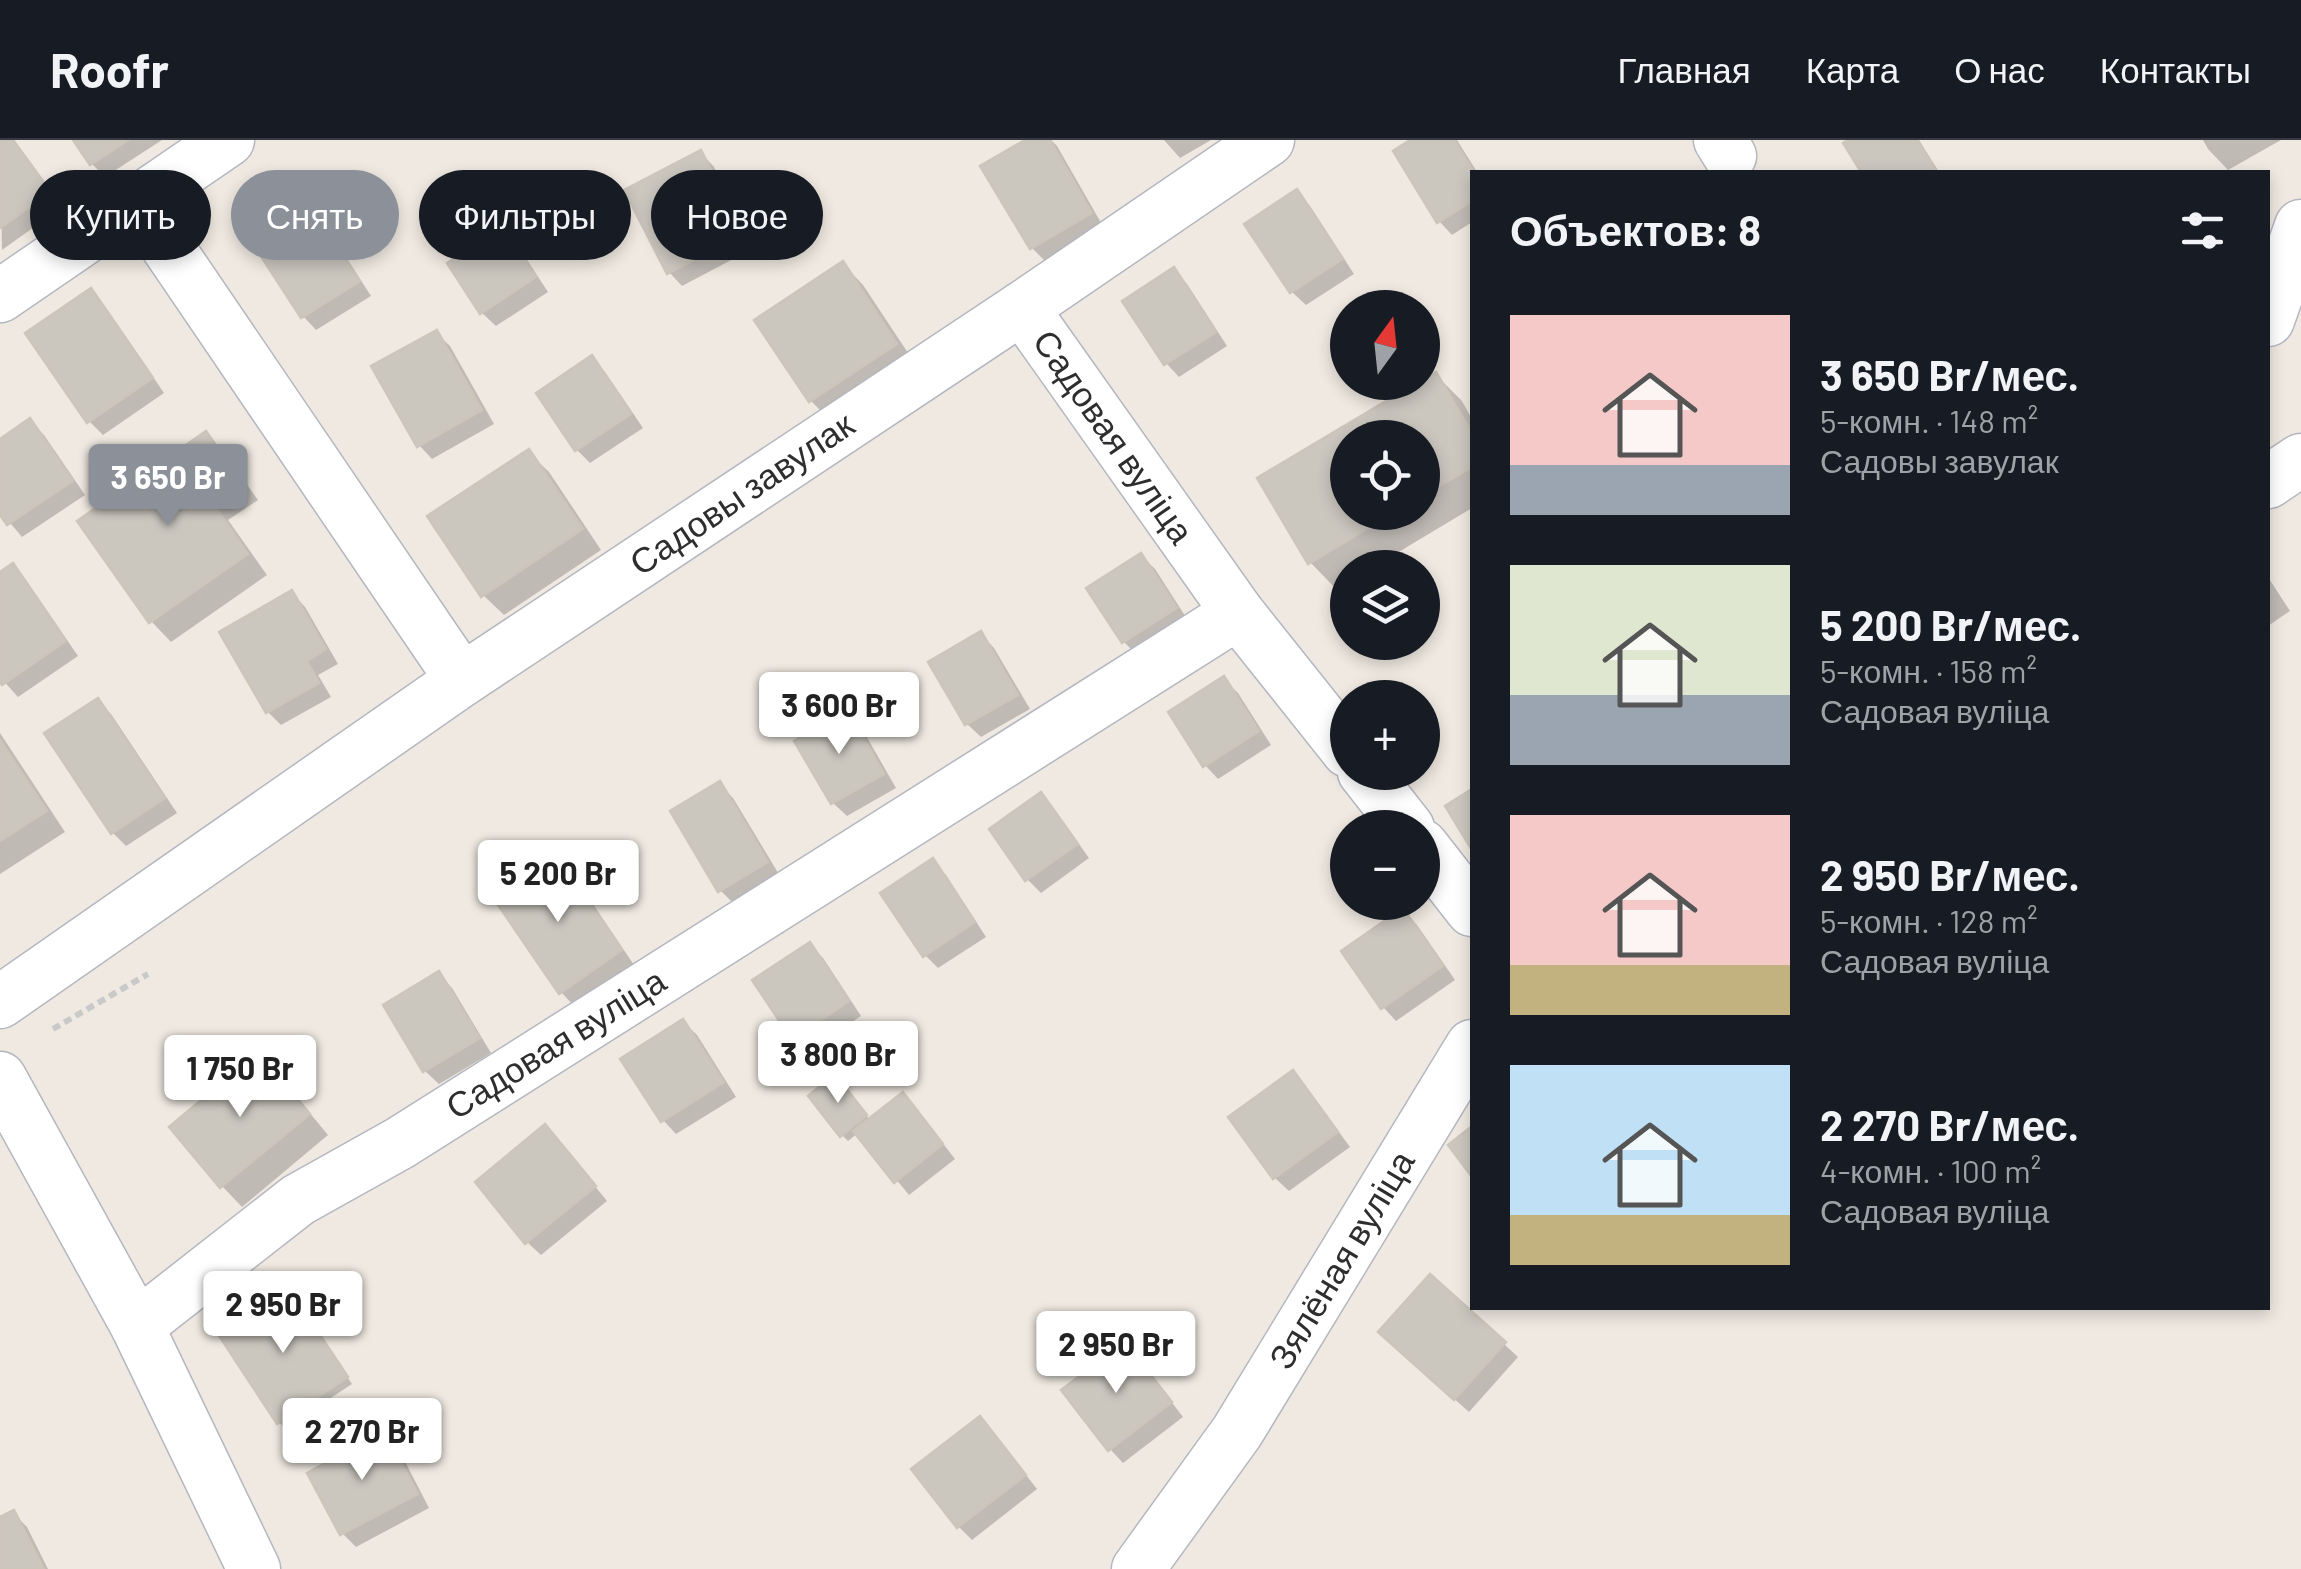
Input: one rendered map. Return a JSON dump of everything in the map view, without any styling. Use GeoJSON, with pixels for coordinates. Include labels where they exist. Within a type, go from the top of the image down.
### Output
{"type":"FeatureCollection","features":[{"type":"Feature","properties":{"kind":"street"},"geometry":{"type":"LineString","coordinates":[[184,170],[228,140]]}},
{"type":"Feature","properties":{"kind":"street","name":"Садовая вуліца"},"geometry":{"type":"LineString","coordinates":[[1268,140],[1022,308],[1238,613],[1330,728]]}},
{"type":"Feature","properties":{"kind":"street"},"geometry":{"type":"LineString","coordinates":[[2270,314],[2301,226]]}},
{"type":"Feature","properties":{"kind":"street"},"geometry":{"type":"LineString","coordinates":[[0,296],[52,260]]}},
{"type":"Feature","properties":{"kind":"street"},"geometry":{"type":"LineString","coordinates":[[176,260],[462,680]]}},
{"type":"Feature","properties":{"kind":"street","name":"Садовы завулак"},"geometry":{"type":"LineString","coordinates":[[0,1002],[462,680],[1022,308]]}},
{"type":"Feature","properties":{"kind":"street"},"geometry":{"type":"LineString","coordinates":[[2270,481],[2301,460]]}},
{"type":"Feature","properties":{"kind":"street","name":"Садовая вуліца"},"geometry":{"type":"LineString","coordinates":[[136,1326],[298,1200],[400,1143],[1238,613]]}},
{"type":"Feature","properties":{"kind":"street"},"geometry":{"type":"LineString","coordinates":[[1378,790],[1394,810]]}},
{"type":"Feature","properties":{"kind":"street"},"geometry":{"type":"LineString","coordinates":[[1440,869],[1470,907]]}},
{"type":"Feature","properties":{"kind":"street","name":"Зялёная вуліца"},"geometry":{"type":"LineString","coordinates":[[1138,1569],[1237,1432],[1470,1049]]}},
{"type":"Feature","properties":{"kind":"street"},"geometry":{"type":"LineString","coordinates":[[0,1078],[136,1326],[254,1569]]}},
{"type":"Feature","properties":{"kind":"path"},"geometry":{"type":"LineString","coordinates":[[38,1038],[148,974]]}},
{"type":"Feature","properties":{"kind":"building"},"geometry":{"type":"Polygon","coordinates":[[[0,140],[13,140],[35,170],[30,170],[30,207],[0,228],[0,140]]]}},
{"type":"Feature","properties":{"kind":"building"},"geometry":{"type":"Polygon","coordinates":[[[73,140],[128,140],[90,165],[73,140]]]}},
{"type":"Feature","properties":{"kind":"building"},"geometry":{"type":"Polygon","coordinates":[[[1025,140],[1050,140],[1092,213],[1030,249],[980,166],[1025,140]]]}},
{"type":"Feature","properties":{"kind":"building"},"geometry":{"type":"Polygon","coordinates":[[[1410,140],[1454,140],[1473,170],[1470,202],[1437,223],[1393,151],[1410,140]]]}},
{"type":"Feature","properties":{"kind":"building"},"geometry":{"type":"Polygon","coordinates":[[[1917,140],[1936,170],[1860,170],[1843,143],[1917,140]]]}},
{"type":"Feature","properties":{"kind":"building"},"geometry":{"type":"Polygon","coordinates":[[[701,150],[711,170],[662,170],[701,150]]]}},
{"type":"Feature","properties":{"kind":"building"},"geometry":{"type":"Polygon","coordinates":[[[651,176],[651,243],[631,204],[631,186],[651,176]]]}},
{"type":"Feature","properties":{"kind":"building"},"geometry":{"type":"Polygon","coordinates":[[[1297,189],[1343,259],[1290,293],[1244,224],[1297,189]]]}},
{"type":"Feature","properties":{"kind":"building"},"geometry":{"type":"Polygon","coordinates":[[[263,260],[346,260],[360,281],[301,318],[263,260]]]}},
{"type":"Feature","properties":{"kind":"building"},"geometry":{"type":"Polygon","coordinates":[[[525,260],[536,277],[480,314],[447,263],[525,260]]]}},
{"type":"Feature","properties":{"kind":"building"},"geometry":{"type":"Polygon","coordinates":[[[660,260],[693,260],[667,274],[660,260]]]}},
{"type":"Feature","properties":{"kind":"building"},"geometry":{"type":"Polygon","coordinates":[[[843,261],[897,344],[809,402],[754,320],[843,261]]]}},
{"type":"Feature","properties":{"kind":"building"},"geometry":{"type":"Polygon","coordinates":[[[1174,267],[1216,332],[1164,365],[1122,301],[1174,267]]]}},
{"type":"Feature","properties":{"kind":"building"},"geometry":{"type":"Polygon","coordinates":[[[91,288],[153,378],[87,423],[25,333],[91,288]]]}},
{"type":"Feature","properties":{"kind":"building"},"geometry":{"type":"Polygon","coordinates":[[[437,330],[482,410],[417,447],[371,366],[437,330]]]}},
{"type":"Feature","properties":{"kind":"building"},"geometry":{"type":"Polygon","coordinates":[[[592,355],[631,414],[575,451],[536,393],[592,355]]]}},
{"type":"Feature","properties":{"kind":"building"},"geometry":{"type":"Polygon","coordinates":[[[1440,379],[1470,430],[1470,468],[1440,486],[1440,420],[1354,420],[1388,400],[1440,400],[1440,379]]]}},
{"type":"Feature","properties":{"kind":"building"},"geometry":{"type":"Polygon","coordinates":[[[30,418],[73,481],[7,525],[0,515],[0,439],[30,418]]]}},
{"type":"Feature","properties":{"kind":"building"},"geometry":{"type":"Polygon","coordinates":[[[206,431],[239,478],[210,499],[248,554],[149,623],[77,521],[206,431]]]}},
{"type":"Feature","properties":{"kind":"building"},"geometry":{"type":"Polygon","coordinates":[[[1330,434],[1330,530],[1365,530],[1308,564],[1257,478],[1330,434]]]}},
{"type":"Feature","properties":{"kind":"building"},"geometry":{"type":"Polygon","coordinates":[[[529,449],[583,529],[481,597],[427,516],[529,449]]]}},
{"type":"Feature","properties":{"kind":"building"},"geometry":{"type":"Polygon","coordinates":[[[1141,553],[1177,608],[1122,643],[1086,588],[1141,553]]]}},
{"type":"Feature","properties":{"kind":"building"},"geometry":{"type":"Polygon","coordinates":[[[13,563],[66,641],[2,685],[0,572],[13,563]]]}},
{"type":"Feature","properties":{"kind":"building"},"geometry":{"type":"Polygon","coordinates":[[[292,590],[326,649],[307,661],[319,683],[266,713],[219,632],[292,590]]]}},
{"type":"Feature","properties":{"kind":"building"},"geometry":{"type":"Polygon","coordinates":[[[981,631],[1018,695],[965,725],[928,662],[981,631]]]}},
{"type":"Feature","properties":{"kind":"building"},"geometry":{"type":"Polygon","coordinates":[[[1224,676],[1259,731],[1203,767],[1168,712],[1224,676]]]}},
{"type":"Feature","properties":{"kind":"building"},"geometry":{"type":"Polygon","coordinates":[[[98,698],[165,798],[111,834],[44,733],[98,698]]]}},
{"type":"Feature","properties":{"kind":"building"},"geometry":{"type":"Polygon","coordinates":[[[848,710],[884,774],[831,804],[794,741],[848,710]]]}},
{"type":"Feature","properties":{"kind":"building"},"geometry":{"type":"Polygon","coordinates":[[[0,740],[47,811],[0,841],[0,740]]]}},
{"type":"Feature","properties":{"kind":"building"},"geometry":{"type":"Polygon","coordinates":[[[720,781],[768,862],[718,892],[670,811],[720,781]]]}},
{"type":"Feature","properties":{"kind":"building"},"geometry":{"type":"Polygon","coordinates":[[[1470,790],[1470,847],[1445,806],[1470,790]]]}},
{"type":"Feature","properties":{"kind":"building"},"geometry":{"type":"Polygon","coordinates":[[[1041,792],[1078,844],[1025,881],[989,829],[1041,792]]]}},
{"type":"Feature","properties":{"kind":"building"},"geometry":{"type":"Polygon","coordinates":[[[558,856],[622,950],[559,994],[494,899],[558,856]]]}},
{"type":"Feature","properties":{"kind":"building"},"geometry":{"type":"Polygon","coordinates":[[[933,858],[975,922],[923,957],[880,893],[933,858]]]}},
{"type":"Feature","properties":{"kind":"building"},"geometry":{"type":"Polygon","coordinates":[[[1386,920],[1411,920],[1443,966],[1381,1009],[1341,951],[1386,920]]]}},
{"type":"Feature","properties":{"kind":"building"},"geometry":{"type":"Polygon","coordinates":[[[810,942],[849,1001],[792,1040],[752,980],[810,942]]]}},
{"type":"Feature","properties":{"kind":"building"},"geometry":{"type":"Polygon","coordinates":[[[439,971],[480,1038],[423,1072],[383,1005],[439,971]]]}},
{"type":"Feature","properties":{"kind":"building"},"geometry":{"type":"Polygon","coordinates":[[[683,1019],[724,1082],[661,1122],[620,1059],[683,1019]]]}},
{"type":"Feature","properties":{"kind":"building"},"geometry":{"type":"Polygon","coordinates":[[[259,1052],[310,1114],[220,1188],[169,1127],[259,1052]]]}},
{"type":"Feature","properties":{"kind":"building"},"geometry":{"type":"Polygon","coordinates":[[[1293,1070],[1338,1132],[1273,1179],[1228,1117],[1293,1070]]]}},
{"type":"Feature","properties":{"kind":"building"},"geometry":{"type":"Polygon","coordinates":[[[835,1074],[867,1115],[840,1137],[808,1096],[835,1074]]]}},
{"type":"Feature","properties":{"kind":"building"},"geometry":{"type":"Polygon","coordinates":[[[903,1092],[943,1144],[894,1183],[853,1131],[903,1092]]]}},
{"type":"Feature","properties":{"kind":"building"},"geometry":{"type":"Polygon","coordinates":[[[545,1124],[596,1186],[525,1244],[475,1182],[545,1124]]]}},
{"type":"Feature","properties":{"kind":"building"},"geometry":{"type":"Polygon","coordinates":[[[1470,1128],[1470,1174],[1448,1145],[1470,1128]]]}},
{"type":"Feature","properties":{"kind":"building"},"geometry":{"type":"Polygon","coordinates":[[[1430,1274],[1506,1342],[1454,1400],[1378,1332],[1430,1274]]]}},
{"type":"Feature","properties":{"kind":"building"},"geometry":{"type":"Polygon","coordinates":[[[288,1287],[348,1377],[277,1424],[218,1334],[288,1287]]]}},
{"type":"Feature","properties":{"kind":"building"},"geometry":{"type":"Polygon","coordinates":[[[1125,1342],[1172,1402],[1108,1451],[1061,1390],[1125,1342]]]}},
{"type":"Feature","properties":{"kind":"building"},"geometry":{"type":"Polygon","coordinates":[[[980,1416],[1026,1475],[957,1528],[911,1469],[980,1416]]]}},
{"type":"Feature","properties":{"kind":"building"},"geometry":{"type":"Polygon","coordinates":[[[384,1431],[418,1494],[340,1535],[307,1473],[384,1431]]]}},
{"type":"Feature","properties":{"kind":"building"},"geometry":{"type":"Polygon","coordinates":[[[14,1510],[44,1569],[0,1569],[0,1517],[14,1510]]]}}]}
